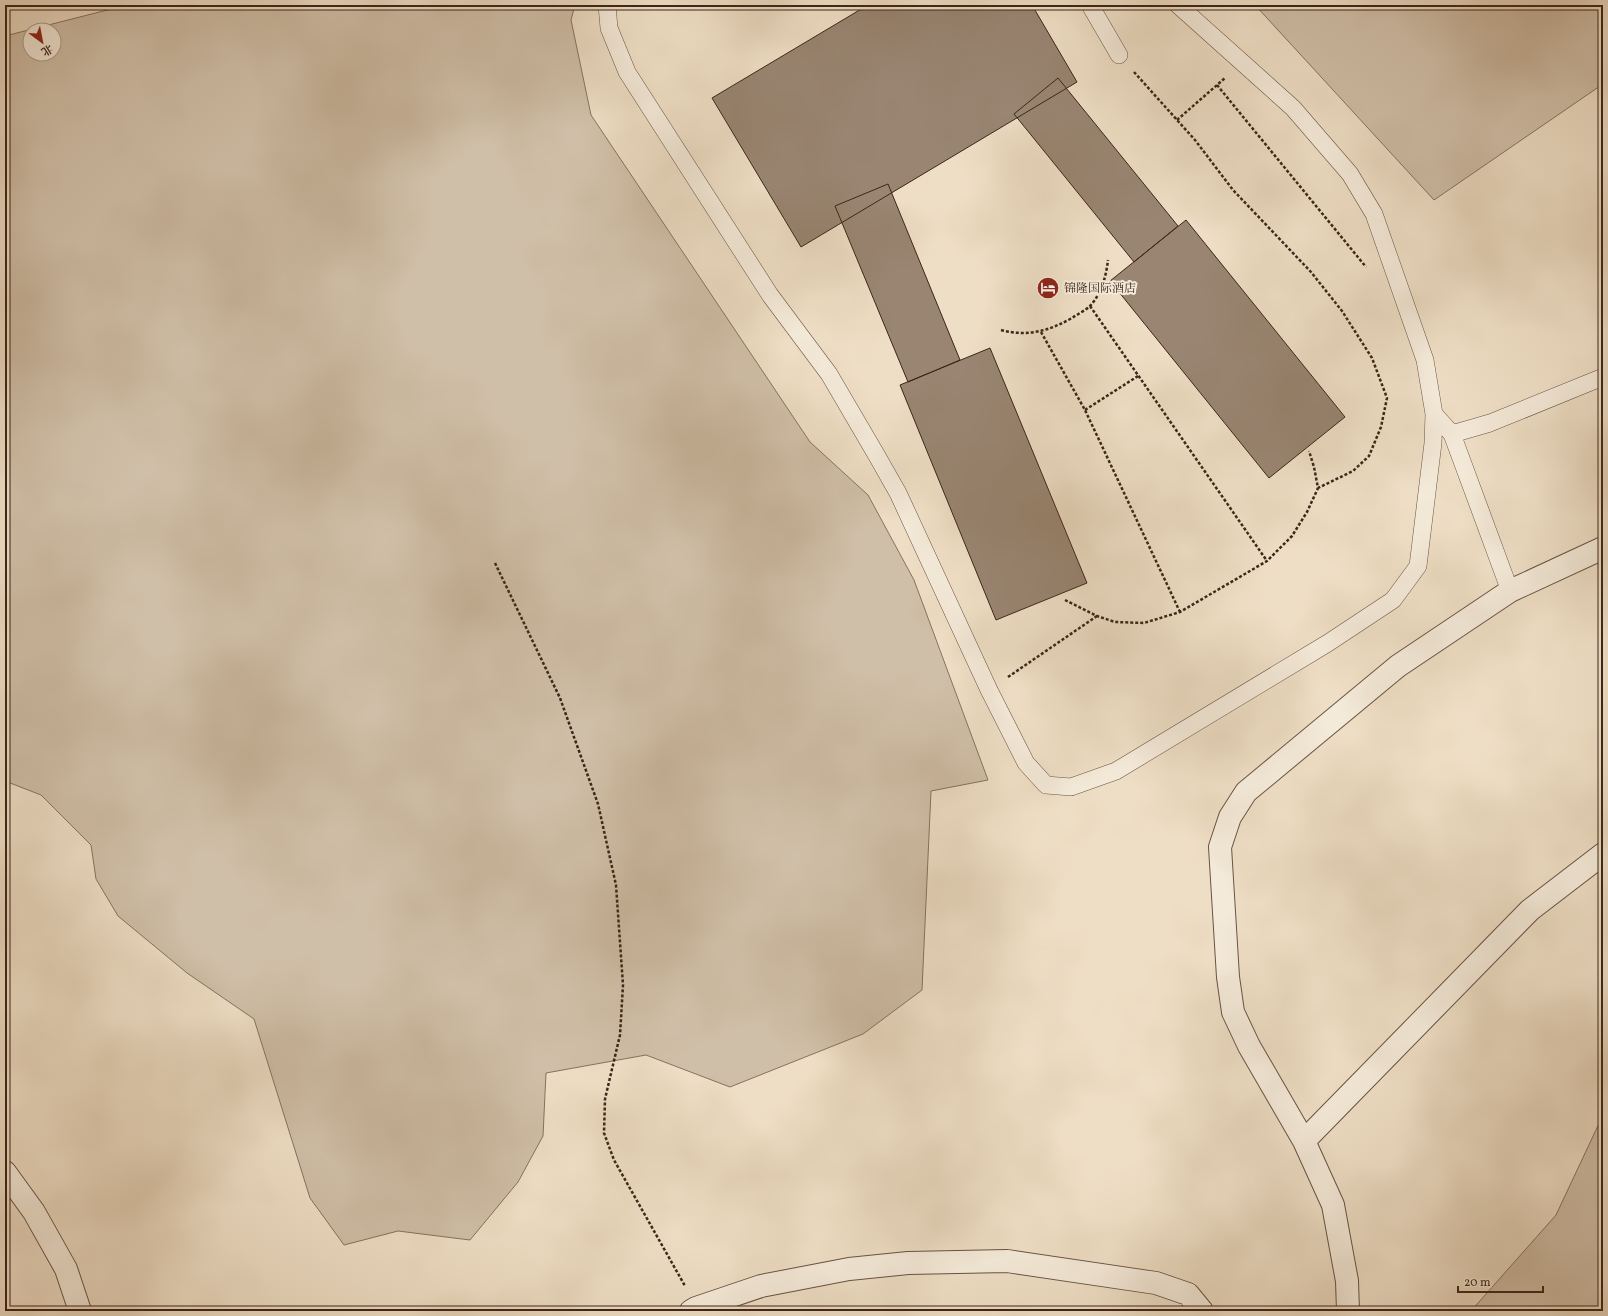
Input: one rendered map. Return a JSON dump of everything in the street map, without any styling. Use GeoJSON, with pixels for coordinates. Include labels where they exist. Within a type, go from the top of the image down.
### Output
{"type":"FeatureCollection","features":[{"type":"Feature","properties":{"kind":"street"},"geometry":{"type":"LineString","coordinates":[[1348,1311],[1346,1281],[1333,1205],[1304,1141],[1249,1046],[1233,1012],[1228,977],[1220,848],[1230,817],[1246,792],[1398,666],[1510,591],[1603,548]]}},
{"type":"Feature","properties":{"kind":"street"},"geometry":{"type":"LineString","coordinates":[[1304,1141],[1530,910],[1603,854]]}},
{"type":"Feature","properties":{"kind":"street"},"geometry":{"type":"LineString","coordinates":[[5,1172],[34,1212],[66,1269],[80,1311]]}},
{"type":"Feature","properties":{"kind":"street"},"geometry":{"type":"LineString","coordinates":[[694,1309],[761,1286],[849,1269],[908,1263],[1007,1261],[1156,1283],[1188,1294],[1202,1311]]}},
{"type":"Feature","properties":{"kind":"lane"},"geometry":{"type":"LineString","coordinates":[[607,5],[609,28],[627,72],[770,295],[829,374],[898,493],[989,690],[1026,763],[1046,785],[1071,787],[1116,771],[1328,643],[1393,600],[1418,566],[1433,443],[1434,414],[1425,360],[1374,214],[1350,174],[1293,108],[1178,5]]}},
{"type":"Feature","properties":{"kind":"lane"},"geometry":{"type":"LineString","coordinates":[[1090,5],[1119,55]]}},
{"type":"Feature","properties":{"kind":"lane"},"geometry":{"type":"LineString","coordinates":[[1452,434],[1490,423],[1603,377]]}},
{"type":"Feature","properties":{"kind":"lane"},"geometry":{"type":"LineString","coordinates":[[1434,414],[1452,434],[1510,591]]}},
{"type":"Feature","properties":{"kind":"path"},"geometry":{"type":"LineString","coordinates":[[1119,55],[1195,140],[1233,190],[1311,272],[1342,311],[1372,358],[1387,398],[1381,427],[1369,456],[1353,471],[1318,488]]}},
{"type":"Feature","properties":{"kind":"path"},"geometry":{"type":"LineString","coordinates":[[1177,120],[1243,63]]}},
{"type":"Feature","properties":{"kind":"path"},"geometry":{"type":"LineString","coordinates":[[1217,85],[1341,234],[1368,270]]}},
{"type":"Feature","properties":{"kind":"path"},"geometry":{"type":"LineString","coordinates":[[1001,330],[1016,334],[1042,332],[1060,325],[1090,306],[1102,288],[1106,276],[1108,260]]}},
{"type":"Feature","properties":{"kind":"path"},"geometry":{"type":"LineString","coordinates":[[1090,306],[1267,561]]}},
{"type":"Feature","properties":{"kind":"path"},"geometry":{"type":"LineString","coordinates":[[1042,332],[1085,410],[1180,612]]}},
{"type":"Feature","properties":{"kind":"path"},"geometry":{"type":"LineString","coordinates":[[1085,410],[1138,376]]}},
{"type":"Feature","properties":{"kind":"path"},"geometry":{"type":"LineString","coordinates":[[1065,600],[1096,616],[1115,622],[1144,623],[1180,612],[1267,561],[1292,536],[1308,512],[1318,488],[1309,451]]}},
{"type":"Feature","properties":{"kind":"path"},"geometry":{"type":"LineString","coordinates":[[496,563],[560,698],[598,804],[616,885],[623,985],[620,1035],[605,1099],[604,1133],[614,1160],[694,1309]]}},
{"type":"Feature","properties":{"kind":"path"},"geometry":{"type":"LineString","coordinates":[[989,690],[1096,616]]}},
{"type":"Feature","properties":{"kind":"shaded area"},"geometry":{"type":"Polygon","coordinates":[[[127,5],[575,5],[571,20],[591,115],[810,442],[868,495],[914,580],[988,780],[931,791],[922,990],[863,1034],[730,1087],[646,1055],[546,1073],[543,1136],[518,1182],[470,1240],[398,1231],[344,1245],[310,1198],[254,1019],[187,973],[118,916],[96,879],[91,845],[41,795],[5,781],[5,36],[22,32],[22,62],[62,62],[62,22],[60,22],[127,5]]]}},
{"type":"Feature","properties":{"kind":"shaded area"},"geometry":{"type":"Polygon","coordinates":[[[1255,5],[1603,5],[1603,84],[1434,200],[1255,5]]]}},
{"type":"Feature","properties":{"kind":"shaded area"},"geometry":{"type":"Polygon","coordinates":[[[1603,1115],[1603,1311],[1471,1311],[1556,1215],[1603,1115]]]}},
{"type":"Feature","properties":{"kind":"building"},"geometry":{"type":"Polygon","coordinates":[[[868,5],[1032,5],[1077,82],[801,247],[712,98],[868,5]]]}},
{"type":"Feature","properties":{"kind":"building"},"geometry":{"type":"Polygon","coordinates":[[[1058,78],[1178,226],[1134,262],[1014,114],[1058,78]]]}},
{"type":"Feature","properties":{"kind":"building"},"geometry":{"type":"Polygon","coordinates":[[[888,184],[960,360],[908,382],[835,206],[888,184]]]}},
{"type":"Feature","properties":{"kind":"building"},"geometry":{"type":"Polygon","coordinates":[[[1186,220],[1345,417],[1269,478],[1110,281],[1186,220]]]}},
{"type":"Feature","properties":{"kind":"building"},"geometry":{"type":"Polygon","coordinates":[[[990,348],[1087,583],[996,620],[900,385],[990,348]]]}},
{"type":"Feature","properties":{"kind":"place","name":"锦隆国际酒店"},"geometry":{"type":"Point","coordinates":[1048,288]}}]}
